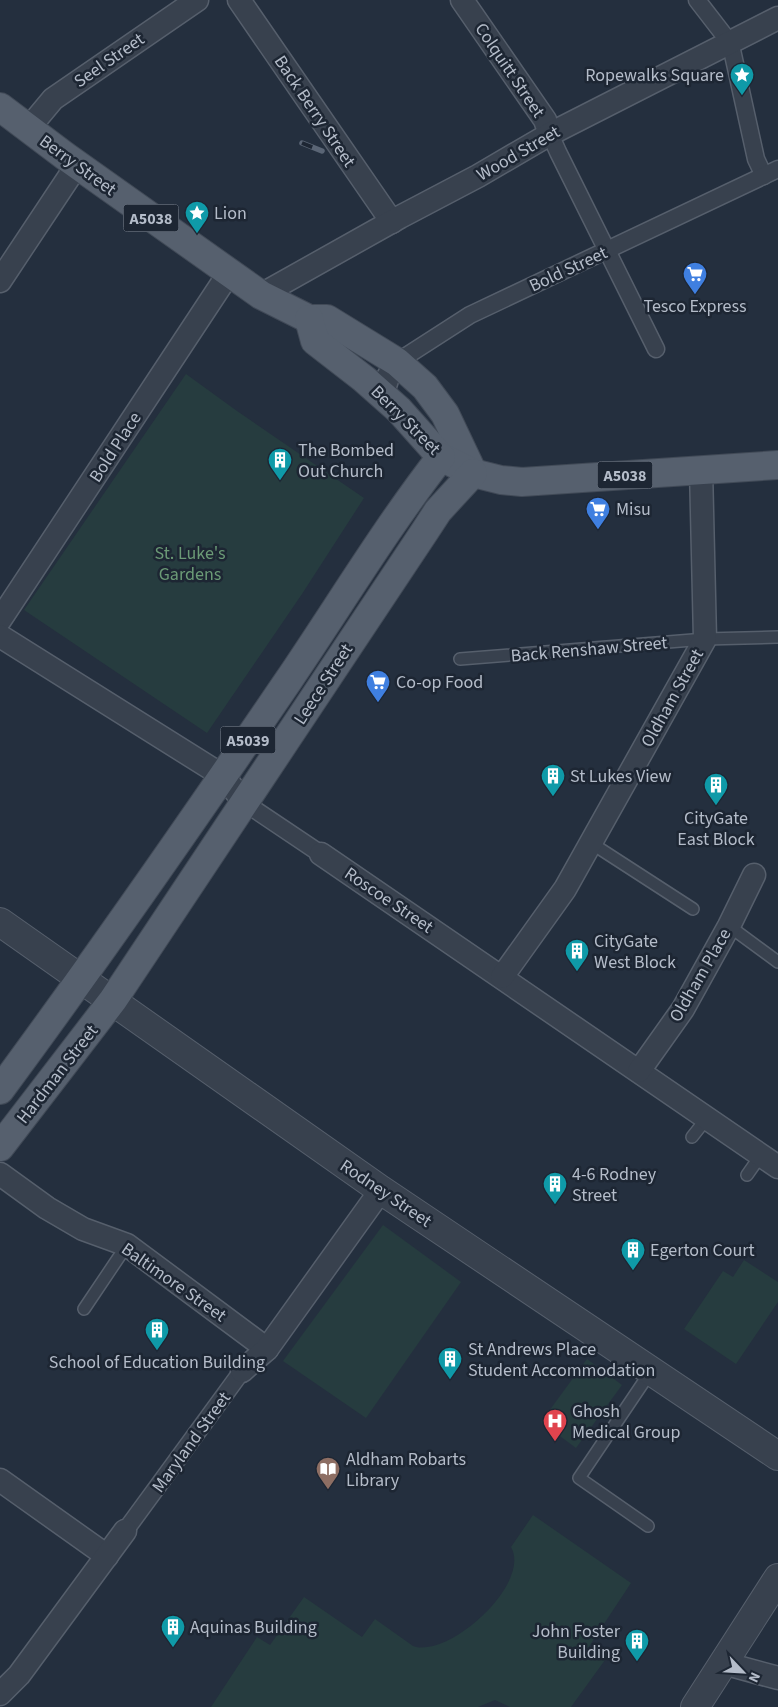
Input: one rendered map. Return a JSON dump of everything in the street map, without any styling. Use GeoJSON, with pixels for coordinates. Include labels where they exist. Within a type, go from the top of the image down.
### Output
{"type":"FeatureCollection","features":[{"type":"Feature","properties":{"kind":"main road","name":"Berry Street"},"geometry":{"type":"LineString","coordinates":[[0,107],[77,165],[261,294],[309,319],[326,319],[397,362],[425,387],[445,414],[473,473]]}},
{"type":"Feature","properties":{"kind":"main road","name":"Berry Street"},"geometry":{"type":"LineString","coordinates":[[309,319],[315,342],[364,379],[399,410],[441,457],[473,473]]}},
{"type":"Feature","properties":{"kind":"main road","name":"Leece Street"},"geometry":{"type":"LineString","coordinates":[[82,978],[329,621],[399,512],[441,457]]}},
{"type":"Feature","properties":{"kind":"main road","name":"A5038"},"geometry":{"type":"LineString","coordinates":[[473,473],[501,480],[522,482],[778,465]]}},
{"type":"Feature","properties":{"kind":"main road","name":"Leece Street"},"geometry":{"type":"LineString","coordinates":[[113,1000],[438,511],[473,473]]}},
{"type":"Feature","properties":{"kind":"main road","name":"Hardman Street"},"geometry":{"type":"LineString","coordinates":[[0,1090],[82,978]]}},
{"type":"Feature","properties":{"kind":"main road","name":"Hardman Street"},"geometry":{"type":"LineString","coordinates":[[0,1147],[113,1000]]}},
{"type":"Feature","properties":{"kind":"street","name":"Seel Street"},"geometry":{"type":"LineString","coordinates":[[28,128],[53,99],[197,0]]}},
{"type":"Feature","properties":{"kind":"street","name":"Back Berry Street"},"geometry":{"type":"LineString","coordinates":[[239,0],[392,222]]}},
{"type":"Feature","properties":{"kind":"street","name":"Colquitt Street"},"geometry":{"type":"LineString","coordinates":[[462,0],[545,120],[550,134],[656,349]]}},
{"type":"Feature","properties":{"kind":"street"},"geometry":{"type":"LineString","coordinates":[[697,0],[724,35]]}},
{"type":"Feature","properties":{"kind":"street","name":"Wood Street"},"geometry":{"type":"LineString","coordinates":[[261,294],[478,176],[550,134],[778,18]]}},
{"type":"Feature","properties":{"kind":"street"},"geometry":{"type":"LineString","coordinates":[[732,50],[756,159],[771,173]]}},
{"type":"Feature","properties":{"kind":"street"},"geometry":{"type":"LineString","coordinates":[[0,281],[77,165]]}},
{"type":"Feature","properties":{"kind":"street","name":"Bold Street"},"geometry":{"type":"LineString","coordinates":[[397,362],[470,315],[771,173]]}},
{"type":"Feature","properties":{"kind":"street","name":"Bold Place"},"geometry":{"type":"LineString","coordinates":[[0,620],[229,273]]}},
{"type":"Feature","properties":{"kind":"street"},"geometry":{"type":"LineString","coordinates":[[382,395],[388,377],[397,362]]}},
{"type":"Feature","properties":{"kind":"street","name":"Oldham Street"},"geometry":{"type":"LineString","coordinates":[[502,977],[565,889],[705,639],[702,469]]}},
{"type":"Feature","properties":{"kind":"street","name":"Roscoe Street"},"geometry":{"type":"LineString","coordinates":[[0,636],[222,776],[245,803],[769,1161]]}},
{"type":"Feature","properties":{"kind":"street","name":"Oldham Place"},"geometry":{"type":"LineString","coordinates":[[638,1071],[683,1009],[729,926],[754,875]]}},
{"type":"Feature","properties":{"kind":"street","name":"Rodney Street"},"geometry":{"type":"LineString","coordinates":[[0,922],[381,1190],[778,1456]]}},
{"type":"Feature","properties":{"kind":"street","name":"Baltimore Street"},"geometry":{"type":"LineString","coordinates":[[0,1174],[47,1208],[83,1229],[127,1245],[267,1349]]}},
{"type":"Feature","properties":{"kind":"street","name":"Maryland Street"},"geometry":{"type":"LineString","coordinates":[[0,1694],[19,1675],[242,1371],[267,1349],[381,1190]]}},
{"type":"Feature","properties":{"kind":"street"},"geometry":{"type":"LineString","coordinates":[[0,1480],[108,1556]]}},
{"type":"Feature","properties":{"kind":"street"},"geometry":{"type":"LineString","coordinates":[[695,1707],[778,1578]]}},
{"type":"Feature","properties":{"kind":"street"},"geometry":{"type":"LineString","coordinates":[[723,1663],[778,1678]]}},
{"type":"Feature","properties":{"kind":"lane","name":"Back Renshaw Street"},"geometry":{"type":"LineString","coordinates":[[460,659],[705,639],[778,637]]}},
{"type":"Feature","properties":{"kind":"lane"},"geometry":{"type":"LineString","coordinates":[[591,843],[693,909]]}},
{"type":"Feature","properties":{"kind":"lane"},"geometry":{"type":"LineString","coordinates":[[729,926],[778,962]]}},
{"type":"Feature","properties":{"kind":"lane"},"geometry":{"type":"LineString","coordinates":[[692,1137],[707,1118]]}},
{"type":"Feature","properties":{"kind":"lane"},"geometry":{"type":"LineString","coordinates":[[747,1175],[769,1161]]}},
{"type":"Feature","properties":{"kind":"lane"},"geometry":{"type":"LineString","coordinates":[[84,1310],[127,1245]]}},
{"type":"Feature","properties":{"kind":"lane"},"geometry":{"type":"LineString","coordinates":[[648,1526],[579,1478],[651,1371]]}},
{"type":"Feature","properties":{"kind":"green space","name":"St. Luke's Gardens"},"geometry":{"type":"Polygon","coordinates":[[[186,374],[364,498],[302,594],[207,733],[24,610],[186,374]]]}},
{"type":"Feature","properties":{"kind":"green space"},"geometry":{"type":"Polygon","coordinates":[[[383,1225],[461,1282],[366,1418],[283,1361],[383,1225]]]}},
{"type":"Feature","properties":{"kind":"green space"},"geometry":{"type":"Polygon","coordinates":[[[744,1260],[778,1282],[778,1302],[736,1364],[684,1329],[723,1271],[733,1277],[744,1260]]]}},
{"type":"Feature","properties":{"kind":"green space"},"geometry":{"type":"Polygon","coordinates":[[[587,1359],[622,1385],[576,1448],[541,1422],[587,1359]]]}},
{"type":"Feature","properties":{"kind":"green space"},"geometry":{"type":"Polygon","coordinates":[[[533,1515],[631,1583],[588,1648],[605,1660],[571,1707],[510,1707],[495,1700],[478,1707],[211,1707],[257,1637],[270,1645],[304,1597],[362,1637],[375,1619],[413,1646],[428,1647],[446,1641],[465,1630],[483,1615],[498,1598],[509,1580],[514,1562],[511,1547],[533,1515]]]}},
{"type":"Feature","properties":{"kind":"railway"},"geometry":{"type":"LineString","coordinates":[[302,143],[322,151]]}},
{"type":"Feature","properties":{"kind":"place","name":"Ropewalks Square"},"geometry":{"type":"Point","coordinates":[742,96]}},
{"type":"Feature","properties":{"kind":"place","name":"Lion"},"geometry":{"type":"Point","coordinates":[197,234]}},
{"type":"Feature","properties":{"kind":"place","name":"Tesco Express"},"geometry":{"type":"Point","coordinates":[695,295]}},
{"type":"Feature","properties":{"kind":"place","name":"The Bombed Out Church"},"geometry":{"type":"Point","coordinates":[280,481]}},
{"type":"Feature","properties":{"kind":"place","name":"Misu"},"geometry":{"type":"Point","coordinates":[598,530]}},
{"type":"Feature","properties":{"kind":"place","name":"Co-op Food"},"geometry":{"type":"Point","coordinates":[378,703]}},
{"type":"Feature","properties":{"kind":"place","name":"St Lukes View"},"geometry":{"type":"Point","coordinates":[553,797]}},
{"type":"Feature","properties":{"kind":"place","name":"CityGate East Block"},"geometry":{"type":"Point","coordinates":[716,806]}},
{"type":"Feature","properties":{"kind":"place","name":"CityGate West Block"},"geometry":{"type":"Point","coordinates":[577,972]}},
{"type":"Feature","properties":{"kind":"place","name":"4-6 Rodney Street"},"geometry":{"type":"Point","coordinates":[555,1205]}},
{"type":"Feature","properties":{"kind":"place","name":"Egerton Court"},"geometry":{"type":"Point","coordinates":[633,1271]}},
{"type":"Feature","properties":{"kind":"place","name":"School of Education Building"},"geometry":{"type":"Point","coordinates":[157,1351]}},
{"type":"Feature","properties":{"kind":"place","name":"St Andrews Place Student Accommodation"},"geometry":{"type":"Point","coordinates":[450,1380]}},
{"type":"Feature","properties":{"kind":"place","name":"Ghosh Medical Group"},"geometry":{"type":"Point","coordinates":[555,1442]}},
{"type":"Feature","properties":{"kind":"place","name":"Aldham Robarts Library"},"geometry":{"type":"Point","coordinates":[328,1490]}},
{"type":"Feature","properties":{"kind":"place","name":"Aquinas Building"},"geometry":{"type":"Point","coordinates":[173,1648]}},
{"type":"Feature","properties":{"kind":"place","name":"John Foster Building"},"geometry":{"type":"Point","coordinates":[637,1662]}}]}
